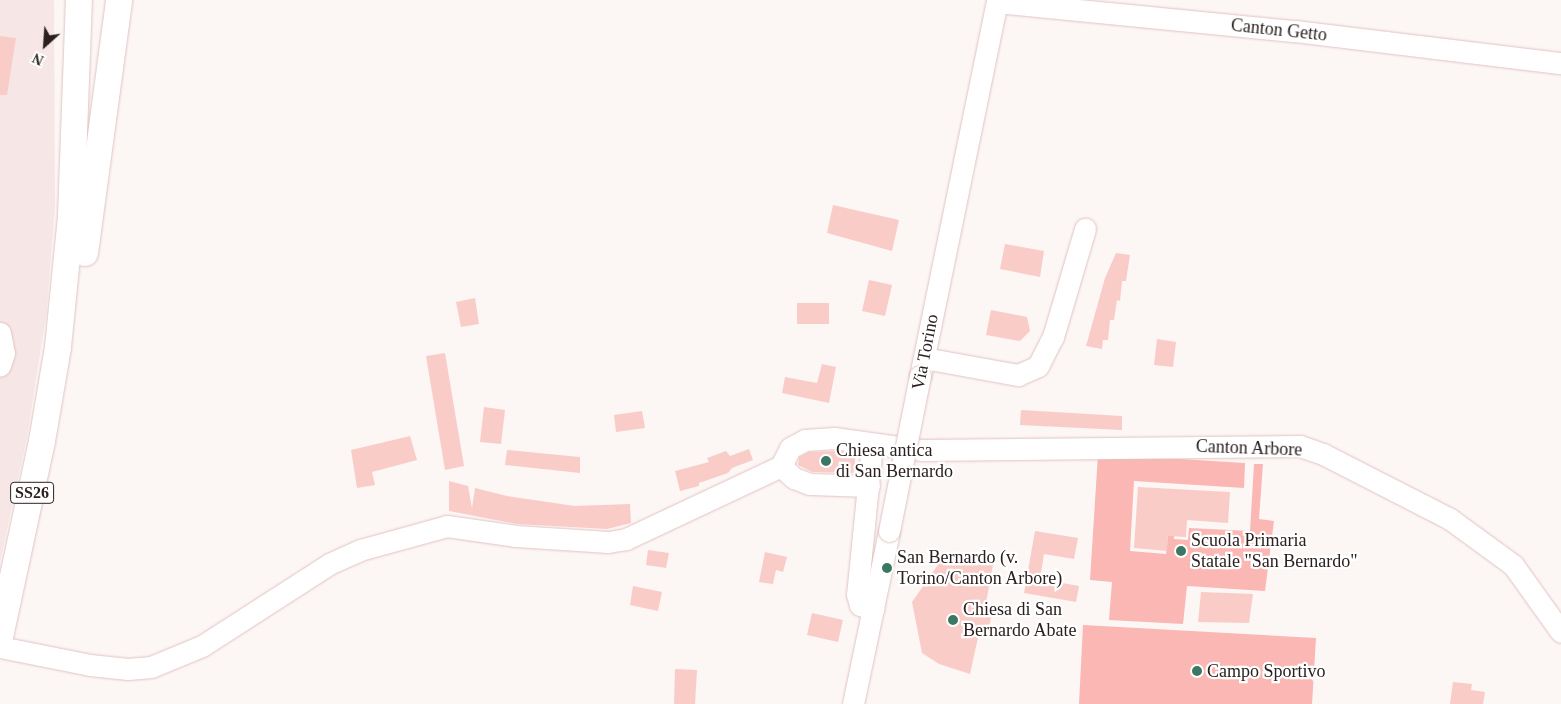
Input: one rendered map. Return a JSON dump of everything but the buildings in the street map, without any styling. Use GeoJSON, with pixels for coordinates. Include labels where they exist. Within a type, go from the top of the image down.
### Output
{"type":"FeatureCollection","features":[{"type":"Feature","properties":{"kind":"main road"},"geometry":{"type":"LineString","coordinates":[[61,0],[62,38],[76,106]]}},
{"type":"Feature","properties":{"kind":"main road","name":"SS26"},"geometry":{"type":"LineString","coordinates":[[0,637],[42,441],[58,348],[71,216],[79,0]]}},
{"type":"Feature","properties":{"kind":"main road"},"geometry":{"type":"LineString","coordinates":[[58,348],[84,258],[119,0]]}},
{"type":"Feature","properties":{"kind":"street","name":"Canton Getto"},"geometry":{"type":"LineString","coordinates":[[997,1],[1295,31],[1561,62]]}},
{"type":"Feature","properties":{"kind":"street","name":"Via Torino"},"geometry":{"type":"LineString","coordinates":[[853,704],[997,1]]}},
{"type":"Feature","properties":{"kind":"street"},"geometry":{"type":"LineString","coordinates":[[922,367],[1018,375],[1038,366],[1052,337],[1085,229]]}},
{"type":"Feature","properties":{"kind":"street"},"geometry":{"type":"LineString","coordinates":[[0,334],[4,353],[0,365]]}},
{"type":"Feature","properties":{"kind":"street","name":"Canton Arbore"},"geometry":{"type":"LineString","coordinates":[[782,466],[790,448],[805,440],[834,438],[858,440],[872,445],[922,450],[1300,446],[1323,454],[1450,519],[1513,566],[1561,632]]}},
{"type":"Feature","properties":{"kind":"street"},"geometry":{"type":"LineString","coordinates":[[872,445],[857,594],[860,605],[872,609]]}},
{"type":"Feature","properties":{"kind":"street"},"geometry":{"type":"LineString","coordinates":[[0,646],[90,665],[128,669],[174,659],[202,646],[329,564],[360,550],[447,526],[516,536],[608,542],[626,539],[782,466],[794,478],[810,484],[869,486]]}},
{"type":"Feature","properties":{"kind":"shaded area"},"geometry":{"type":"Polygon","coordinates":[[[0,0],[54,0],[55,208],[46,316],[27,437],[0,562],[0,0]]]}},
{"type":"Feature","properties":{"kind":"shaded area","name":"Scuola Primaria Statale \"San Bernardo\""},"geometry":{"type":"Polygon","coordinates":[[[1098,454],[1245,463],[1244,488],[1134,481],[1130,551],[1166,554],[1169,524],[1175,524],[1174,539],[1188,540],[1189,528],[1250,531],[1254,464],[1263,464],[1259,519],[1274,521],[1265,591],[1187,586],[1183,624],[1109,620],[1112,582],[1090,580],[1098,454]]]}},
{"type":"Feature","properties":{"kind":"shaded area","name":"Campo Sportivo"},"geometry":{"type":"Polygon","coordinates":[[[1083,625],[1316,638],[1312,704],[1079,704],[1083,625]]]}},
{"type":"Feature","properties":{"kind":"place","name":"Chiesa antica di San Bernardo"},"geometry":{"type":"Point","coordinates":[826,461]}},
{"type":"Feature","properties":{"kind":"place","name":"Scuola Primaria Statale \"San Bernardo\""},"geometry":{"type":"Point","coordinates":[1181,551]}},
{"type":"Feature","properties":{"kind":"place","name":"San Bernardo (v. Torino/Canton Arbore)"},"geometry":{"type":"Point","coordinates":[887,568]}},
{"type":"Feature","properties":{"kind":"place","name":"Chiesa di San Bernardo Abate"},"geometry":{"type":"Point","coordinates":[953,620]}},
{"type":"Feature","properties":{"kind":"place","name":"Campo Sportivo"},"geometry":{"type":"Point","coordinates":[1197,671]}}]}
